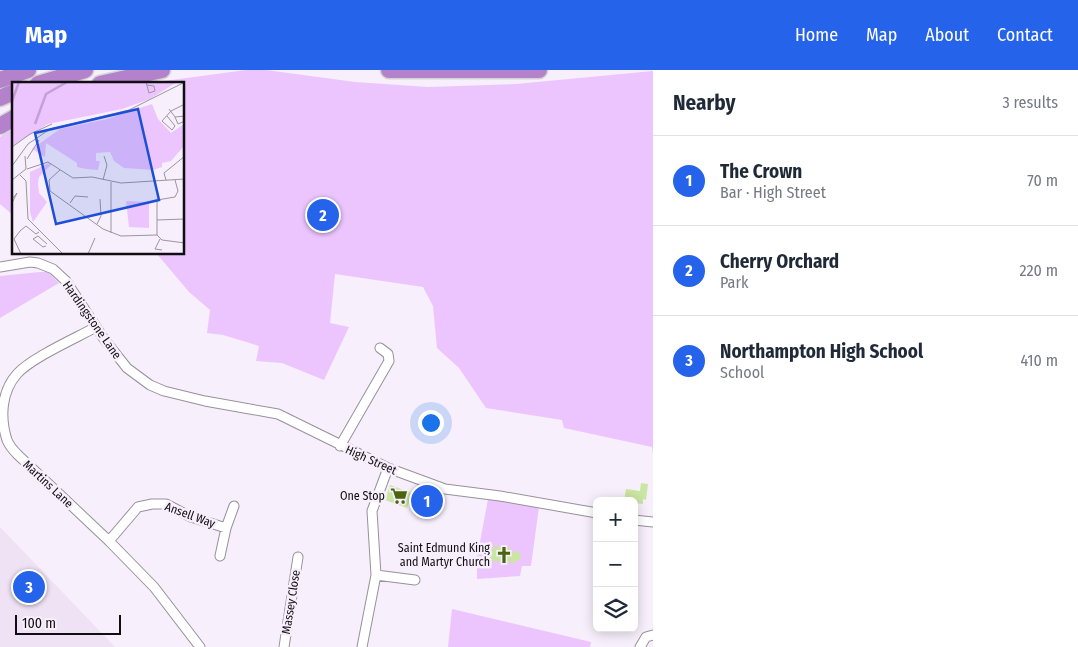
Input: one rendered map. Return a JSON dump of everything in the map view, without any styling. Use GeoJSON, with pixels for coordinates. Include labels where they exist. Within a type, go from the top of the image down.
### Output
{"type":"FeatureCollection","features":[{"type":"Feature","properties":{"kind":"highway"},"geometry":{"type":"LineString","coordinates":[[0,80],[28,70]]}},
{"type":"Feature","properties":{"kind":"highway"},"geometry":{"type":"LineString","coordinates":[[45,82],[85,70]]}},
{"type":"Feature","properties":{"kind":"highway"},"geometry":{"type":"LineString","coordinates":[[109,82],[162,70]]}},
{"type":"Feature","properties":{"kind":"highway"},"geometry":{"type":"LineString","coordinates":[[390,70],[539,70]]}},
{"type":"Feature","properties":{"kind":"highway"},"geometry":{"type":"LineString","coordinates":[[0,98],[12,93]]}},
{"type":"Feature","properties":{"kind":"highway"},"geometry":{"type":"LineString","coordinates":[[0,126],[12,119]]}},
{"type":"Feature","properties":{"kind":"street","name":"Hardingstone Lane"},"geometry":{"type":"LineString","coordinates":[[0,267],[30,262],[53,269],[66,280],[114,354],[127,368],[150,386],[178,396],[239,407]]}},
{"type":"Feature","properties":{"kind":"street","name":"Martins Lane"},"geometry":{"type":"LineString","coordinates":[[96,327],[35,361],[17,374],[5,392],[1,409],[2,424],[7,440],[18,456],[109,541],[154,587],[200,647]]}},
{"type":"Feature","properties":{"kind":"street"},"geometry":{"type":"LineString","coordinates":[[340,446],[389,361],[388,354],[380,348]]}},
{"type":"Feature","properties":{"kind":"street","name":"High Street"},"geometry":{"type":"LineString","coordinates":[[239,407],[278,414],[388,468],[445,490],[500,496],[593,512]]}},
{"type":"Feature","properties":{"kind":"street"},"geometry":{"type":"LineString","coordinates":[[362,647],[376,575],[372,511],[388,468]]}},
{"type":"Feature","properties":{"kind":"street","name":"Ansell Way"},"geometry":{"type":"LineString","coordinates":[[109,541],[138,507],[152,504],[166,504],[191,516],[226,528]]}},
{"type":"Feature","properties":{"kind":"street","name":"Ansell Way"},"geometry":{"type":"LineString","coordinates":[[220,556],[226,528],[234,506]]}},
{"type":"Feature","properties":{"kind":"street"},"geometry":{"type":"LineString","coordinates":[[638,520],[653,522]]}},
{"type":"Feature","properties":{"kind":"street","name":"Massey Close"},"geometry":{"type":"LineString","coordinates":[[284,647],[298,557]]}},
{"type":"Feature","properties":{"kind":"street"},"geometry":{"type":"LineString","coordinates":[[376,575],[415,580]]}},
{"type":"Feature","properties":{"kind":"street"},"geometry":{"type":"LineString","coordinates":[[640,647],[646,637],[653,635]]}},
{"type":"Feature","properties":{"kind":"shaded area"},"geometry":{"type":"Polygon","coordinates":[[[246,70],[266,70],[355,82],[428,87],[516,84],[653,71],[653,455],[652,447],[564,428],[562,420],[486,408],[459,368],[437,348],[433,306],[423,287],[335,274],[330,323],[349,327],[324,380],[282,363],[256,361],[259,346],[223,335],[207,333],[210,310],[189,292],[158,255],[185,255],[185,82],[157,82],[246,70]]]}},
{"type":"Feature","properties":{"kind":"shaded area"},"geometry":{"type":"Polygon","coordinates":[[[12,129],[12,214],[0,204],[0,137],[12,129]]]}},
{"type":"Feature","properties":{"kind":"shaded area"},"geometry":{"type":"Polygon","coordinates":[[[48,272],[59,283],[0,318],[0,276],[48,272]]]}},
{"type":"Feature","properties":{"kind":"shaded area"},"geometry":{"type":"Polygon","coordinates":[[[488,499],[539,507],[531,566],[522,566],[520,576],[477,579],[477,558],[488,499]]]}},
{"type":"Feature","properties":{"kind":"shaded area"},"geometry":{"type":"Polygon","coordinates":[[[0,527],[115,647],[0,647],[0,527]]]}},
{"type":"Feature","properties":{"kind":"shaded area"},"geometry":{"type":"Polygon","coordinates":[[[452,609],[591,642],[590,647],[448,647],[452,609]]]}},
{"type":"Feature","properties":{"kind":"building"},"geometry":{"type":"Polygon","coordinates":[[[641,483],[648,484],[646,500],[643,499],[643,504],[638,503],[638,497],[625,497],[626,489],[640,491],[641,483]]]}},
{"type":"Feature","properties":{"kind":"building","name":"One Stop"},"geometry":{"type":"Polygon","coordinates":[[[390,485],[412,493],[407,508],[385,500],[390,485]]]}},
{"type":"Feature","properties":{"kind":"building","name":"Saint Edmund King and Martyr Church"},"geometry":{"type":"Polygon","coordinates":[[[494,546],[511,548],[510,551],[521,553],[520,560],[516,560],[516,563],[491,561],[491,557],[486,557],[487,549],[493,550],[494,546]]]}},
{"type":"Feature","properties":{"kind":"place","name":"Cherry Orchard"},"geometry":{"type":"Point","coordinates":[323,215]}},
{"type":"Feature","properties":{"kind":"place","name":"One Stop"},"geometry":{"type":"Point","coordinates":[399,496]}},
{"type":"Feature","properties":{"kind":"place","name":"The Crown"},"geometry":{"type":"Point","coordinates":[427,501]}},
{"type":"Feature","properties":{"kind":"place","name":"Saint Edmund King and Martyr Church"},"geometry":{"type":"Point","coordinates":[504,555]}},
{"type":"Feature","properties":{"kind":"place","name":"Northampton High School"},"geometry":{"type":"Point","coordinates":[29,587]}}]}
